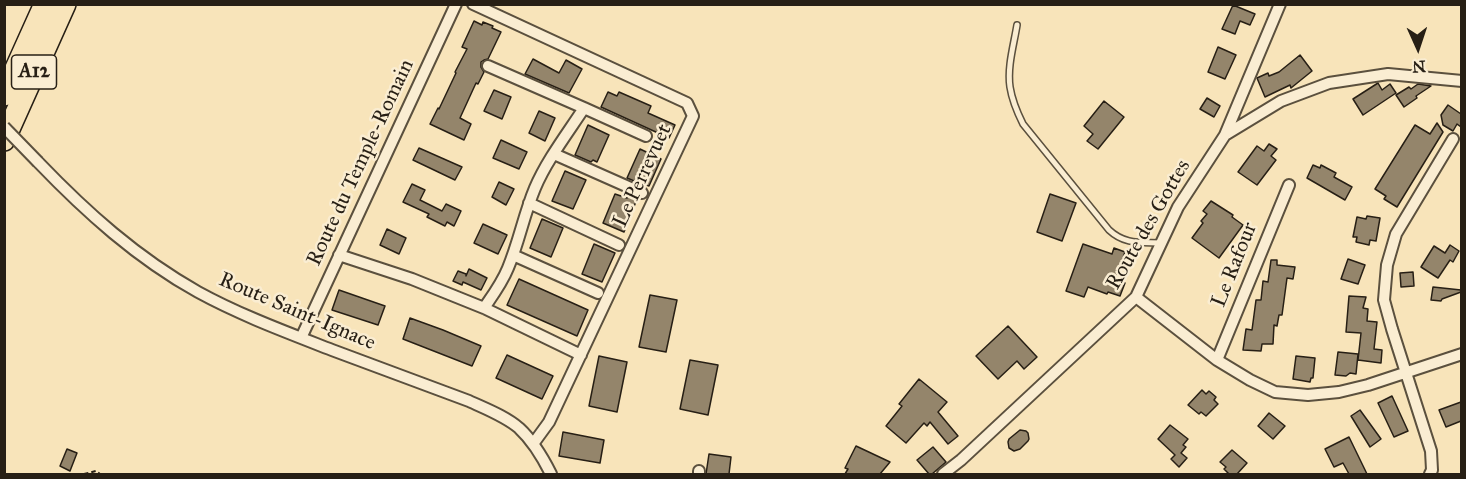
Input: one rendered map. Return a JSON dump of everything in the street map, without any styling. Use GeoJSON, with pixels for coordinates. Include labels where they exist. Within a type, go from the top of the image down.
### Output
{"type":"FeatureCollection","features":[{"type":"Feature","properties":{"kind":"highway","name":"A12"},"geometry":{"type":"LineString","coordinates":[[4,95],[45,4]]}},
{"type":"Feature","properties":{"kind":"highway","name":"A12"},"geometry":{"type":"LineString","coordinates":[[4,141],[65,4]]}},
{"type":"Feature","properties":{"kind":"street","name":"Route du Temple-Romain"},"geometry":{"type":"LineString","coordinates":[[301,338],[456,4]]}},
{"type":"Feature","properties":{"kind":"street","name":"Le Perrevuet"},"geometry":{"type":"LineString","coordinates":[[473,4],[687,102],[693,116],[549,422],[533,444]]}},
{"type":"Feature","properties":{"kind":"street"},"geometry":{"type":"LineString","coordinates":[[1225,135],[1280,4]]}},
{"type":"Feature","properties":{"kind":"street"},"geometry":{"type":"LineString","coordinates":[[488,66],[646,136]]}},
{"type":"Feature","properties":{"kind":"street","name":"Route des Gottes"},"geometry":{"type":"LineString","coordinates":[[943,474],[1136,297],[1178,207],[1225,135],[1281,101],[1329,83],[1388,74],[1461,81]]}},
{"type":"Feature","properties":{"kind":"street"},"geometry":{"type":"LineString","coordinates":[[484,308],[499,287],[513,255],[536,185],[584,108]]}},
{"type":"Feature","properties":{"kind":"street","name":"Route Saint-Ignace"},"geometry":{"type":"LineString","coordinates":[[4,127],[90,214],[141,255],[169,274],[226,306],[301,338],[469,401],[501,417],[519,428],[533,444],[551,474]]}},
{"type":"Feature","properties":{"kind":"street"},"geometry":{"type":"LineString","coordinates":[[1430,474],[1431,451],[1384,300],[1387,265],[1396,234],[1453,139]]}},
{"type":"Feature","properties":{"kind":"street"},"geometry":{"type":"LineString","coordinates":[[554,154],[642,193]]}},
{"type":"Feature","properties":{"kind":"street","name":"Le Rafour"},"geometry":{"type":"LineString","coordinates":[[1217,360],[1289,185]]}},
{"type":"Feature","properties":{"kind":"street"},"geometry":{"type":"LineString","coordinates":[[529,203],[619,245]]}},
{"type":"Feature","properties":{"kind":"street"},"geometry":{"type":"LineString","coordinates":[[339,255],[412,279],[484,308],[581,355]]}},
{"type":"Feature","properties":{"kind":"street"},"geometry":{"type":"LineString","coordinates":[[513,255],[598,293]]}},
{"type":"Feature","properties":{"kind":"street"},"geometry":{"type":"LineString","coordinates":[[1136,297],[1217,360],[1275,392],[1308,395],[1339,392],[1461,354]]}},
{"type":"Feature","properties":{"kind":"lane"},"geometry":{"type":"LineString","coordinates":[[1017,24],[1010,68],[1010,86],[1015,107],[1023,124],[1118,238],[1130,242],[1161,243]]}},
{"type":"Feature","properties":{"kind":"path"},"geometry":{"type":"LineString","coordinates":[[84,474],[96,471],[100,474]]}},
{"type":"Feature","properties":{"kind":"building"},"geometry":{"type":"Polygon","coordinates":[[[1233,5],[1255,14],[1250,25],[1240,21],[1235,34],[1222,29],[1233,5]]]}},
{"type":"Feature","properties":{"kind":"building"},"geometry":{"type":"Polygon","coordinates":[[[474,21],[482,25],[483,22],[493,26],[492,28],[501,32],[488,59],[481,62],[484,72],[478,84],[476,83],[460,118],[471,124],[464,140],[430,124],[467,49],[462,47],[474,21]]]}},
{"type":"Feature","properties":{"kind":"building"},"geometry":{"type":"Polygon","coordinates":[[[1218,47],[1236,55],[1225,79],[1208,72],[1218,47]]]}},
{"type":"Feature","properties":{"kind":"building"},"geometry":{"type":"Polygon","coordinates":[[[1300,55],[1312,71],[1291,88],[1290,85],[1265,97],[1257,78],[1268,73],[1269,76],[1279,72],[1300,55]]]}},
{"type":"Feature","properties":{"kind":"building"},"geometry":{"type":"Polygon","coordinates":[[[533,59],[559,73],[566,60],[582,69],[569,93],[525,74],[533,59]]]}},
{"type":"Feature","properties":{"kind":"building"},"geometry":{"type":"Polygon","coordinates":[[[1378,83],[1382,90],[1390,84],[1396,93],[1363,115],[1353,99],[1378,83]]]}},
{"type":"Feature","properties":{"kind":"building"},"geometry":{"type":"Polygon","coordinates":[[[1418,84],[1431,86],[1404,107],[1396,95],[1418,84]]]}},
{"type":"Feature","properties":{"kind":"building"},"geometry":{"type":"Polygon","coordinates":[[[494,90],[511,97],[502,119],[484,111],[494,90]]]}},
{"type":"Feature","properties":{"kind":"building"},"geometry":{"type":"Polygon","coordinates":[[[608,92],[617,96],[619,92],[651,106],[648,113],[675,125],[669,138],[601,107],[608,92]]]}},
{"type":"Feature","properties":{"kind":"building"},"geometry":{"type":"Polygon","coordinates":[[[1207,98],[1220,106],[1214,117],[1200,109],[1207,98]]]}},
{"type":"Feature","properties":{"kind":"building"},"geometry":{"type":"Polygon","coordinates":[[[1104,101],[1124,117],[1098,149],[1087,141],[1093,134],[1084,126],[1104,101]]]}},
{"type":"Feature","properties":{"kind":"building"},"geometry":{"type":"Polygon","coordinates":[[[1448,105],[1461,114],[1461,127],[1457,124],[1453,131],[1443,125],[1441,115],[1448,105]]]}},
{"type":"Feature","properties":{"kind":"building"},"geometry":{"type":"Polygon","coordinates":[[[539,111],[555,118],[545,141],[529,133],[539,111]]]}},
{"type":"Feature","properties":{"kind":"building"},"geometry":{"type":"Polygon","coordinates":[[[1437,123],[1443,132],[1397,207],[1384,199],[1386,196],[1375,189],[1415,125],[1430,134],[1437,123]]]}},
{"type":"Feature","properties":{"kind":"building"},"geometry":{"type":"Polygon","coordinates":[[[588,125],[609,135],[597,162],[593,160],[591,162],[575,155],[588,125]]]}},
{"type":"Feature","properties":{"kind":"building"},"geometry":{"type":"Polygon","coordinates":[[[501,140],[527,152],[519,169],[493,158],[501,140]]]}},
{"type":"Feature","properties":{"kind":"building"},"geometry":{"type":"Polygon","coordinates":[[[1269,144],[1277,149],[1271,156],[1276,160],[1257,185],[1238,172],[1257,146],[1264,151],[1269,144]]]}},
{"type":"Feature","properties":{"kind":"building"},"geometry":{"type":"Polygon","coordinates":[[[419,148],[462,167],[455,180],[413,160],[419,148]]]}},
{"type":"Feature","properties":{"kind":"building"},"geometry":{"type":"Polygon","coordinates":[[[640,149],[661,159],[649,186],[627,178],[640,149]]]}},
{"type":"Feature","properties":{"kind":"building"},"geometry":{"type":"Polygon","coordinates":[[[1313,165],[1320,168],[1321,165],[1336,173],[1334,177],[1352,187],[1345,200],[1307,178],[1313,165]]]}},
{"type":"Feature","properties":{"kind":"building"},"geometry":{"type":"Polygon","coordinates":[[[565,171],[586,180],[573,209],[552,201],[565,171]]]}},
{"type":"Feature","properties":{"kind":"building"},"geometry":{"type":"Polygon","coordinates":[[[499,182],[514,189],[506,205],[492,197],[499,182]]]}},
{"type":"Feature","properties":{"kind":"building"},"geometry":{"type":"Polygon","coordinates":[[[412,184],[425,190],[420,200],[442,211],[446,204],[461,211],[454,226],[447,222],[445,226],[427,217],[429,214],[403,202],[412,184]]]}},
{"type":"Feature","properties":{"kind":"building"},"geometry":{"type":"Polygon","coordinates":[[[615,194],[627,198],[628,195],[637,199],[624,232],[603,223],[615,194]]]}},
{"type":"Feature","properties":{"kind":"building"},"geometry":{"type":"Polygon","coordinates":[[[1050,194],[1076,203],[1062,241],[1037,232],[1050,194]]]}},
{"type":"Feature","properties":{"kind":"building"},"geometry":{"type":"Polygon","coordinates":[[[1211,201],[1233,215],[1232,217],[1243,225],[1219,258],[1192,238],[1203,223],[1201,221],[1207,214],[1203,211],[1211,201]]]}},
{"type":"Feature","properties":{"kind":"building"},"geometry":{"type":"Polygon","coordinates":[[[1367,216],[1380,218],[1376,241],[1370,240],[1369,245],[1356,242],[1357,237],[1353,237],[1357,217],[1366,219],[1367,216]]]}},
{"type":"Feature","properties":{"kind":"building"},"geometry":{"type":"Polygon","coordinates":[[[542,219],[563,228],[551,257],[530,248],[542,219]]]}},
{"type":"Feature","properties":{"kind":"building"},"geometry":{"type":"Polygon","coordinates":[[[483,224],[507,235],[498,254],[474,243],[483,224]]]}},
{"type":"Feature","properties":{"kind":"building"},"geometry":{"type":"Polygon","coordinates":[[[387,229],[406,238],[399,254],[380,245],[387,229]]]}},
{"type":"Feature","properties":{"kind":"building"},"geometry":{"type":"Polygon","coordinates":[[[594,244],[615,253],[602,282],[582,274],[594,244]]]}},
{"type":"Feature","properties":{"kind":"building"},"geometry":{"type":"Polygon","coordinates":[[[1083,244],[1112,254],[1114,248],[1125,252],[1115,279],[1125,283],[1120,296],[1088,287],[1084,297],[1066,291],[1083,244]]]}},
{"type":"Feature","properties":{"kind":"building"},"geometry":{"type":"Polygon","coordinates":[[[1450,245],[1459,251],[1453,262],[1450,260],[1438,278],[1421,267],[1434,246],[1445,253],[1450,245]]]}},
{"type":"Feature","properties":{"kind":"building"},"geometry":{"type":"Polygon","coordinates":[[[1348,259],[1365,265],[1358,284],[1341,279],[1348,259]]]}},
{"type":"Feature","properties":{"kind":"building"},"geometry":{"type":"Polygon","coordinates":[[[1271,260],[1277,260],[1277,265],[1295,267],[1293,279],[1287,278],[1282,315],[1279,315],[1277,326],[1274,325],[1273,344],[1262,344],[1261,351],[1243,350],[1246,329],[1252,330],[1256,300],[1261,300],[1263,281],[1268,282],[1271,260]]]}},
{"type":"Feature","properties":{"kind":"building"},"geometry":{"type":"Polygon","coordinates":[[[469,269],[487,278],[481,290],[463,282],[462,285],[453,281],[458,271],[466,276],[469,269]]]}},
{"type":"Feature","properties":{"kind":"building"},"geometry":{"type":"Polygon","coordinates":[[[1413,272],[1414,286],[1401,287],[1400,273],[1413,272]]]}},
{"type":"Feature","properties":{"kind":"building"},"geometry":{"type":"Polygon","coordinates":[[[519,279],[588,310],[577,336],[507,305],[519,279]]]}},
{"type":"Feature","properties":{"kind":"building"},"geometry":{"type":"Polygon","coordinates":[[[1433,287],[1461,290],[1461,292],[1441,301],[1431,300],[1433,287]]]}},
{"type":"Feature","properties":{"kind":"building"},"geometry":{"type":"Polygon","coordinates":[[[339,290],[385,306],[378,325],[332,310],[339,290]]]}},
{"type":"Feature","properties":{"kind":"building"},"geometry":{"type":"Polygon","coordinates":[[[650,295],[677,300],[666,352],[639,347],[650,295]]]}},
{"type":"Feature","properties":{"kind":"building"},"geometry":{"type":"Polygon","coordinates":[[[1349,296],[1366,297],[1363,308],[1368,309],[1367,321],[1377,322],[1374,349],[1382,350],[1381,363],[1358,360],[1361,333],[1346,332],[1349,296]]]}},
{"type":"Feature","properties":{"kind":"building"},"geometry":{"type":"Polygon","coordinates":[[[410,318],[481,346],[472,366],[403,339],[410,318]]]}},
{"type":"Feature","properties":{"kind":"building"},"geometry":{"type":"Polygon","coordinates":[[[1008,326],[1037,357],[1024,369],[1017,361],[998,379],[976,356],[1008,326]]]}},
{"type":"Feature","properties":{"kind":"building"},"geometry":{"type":"Polygon","coordinates":[[[1338,352],[1358,354],[1356,374],[1335,375],[1338,352]]]}},
{"type":"Feature","properties":{"kind":"building"},"geometry":{"type":"Polygon","coordinates":[[[507,355],[553,376],[542,399],[496,378],[507,355]]]}},
{"type":"Feature","properties":{"kind":"building"},"geometry":{"type":"Polygon","coordinates":[[[599,356],[627,362],[617,412],[589,406],[599,356]]]}},
{"type":"Feature","properties":{"kind":"building"},"geometry":{"type":"Polygon","coordinates":[[[1296,356],[1315,358],[1313,378],[1310,382],[1293,379],[1296,356]]]}},
{"type":"Feature","properties":{"kind":"building"},"geometry":{"type":"Polygon","coordinates":[[[690,360],[718,365],[708,415],[680,409],[690,360]]]}},
{"type":"Feature","properties":{"kind":"building"},"geometry":{"type":"Polygon","coordinates":[[[919,379],[947,402],[938,412],[958,436],[948,444],[930,422],[927,426],[924,423],[906,443],[886,426],[902,406],[899,404],[919,379]]]}},
{"type":"Feature","properties":{"kind":"building"},"geometry":{"type":"Polygon","coordinates":[[[1202,390],[1206,394],[1209,391],[1216,397],[1214,400],[1218,404],[1206,416],[1201,412],[1199,414],[1188,405],[1202,390]]]}},
{"type":"Feature","properties":{"kind":"building"},"geometry":{"type":"Polygon","coordinates":[[[1392,396],[1408,431],[1394,437],[1378,403],[1392,396]]]}},
{"type":"Feature","properties":{"kind":"building"},"geometry":{"type":"Polygon","coordinates":[[[1461,402],[1461,421],[1446,427],[1439,410],[1461,402]]]}},
{"type":"Feature","properties":{"kind":"building"},"geometry":{"type":"Polygon","coordinates":[[[1360,410],[1381,439],[1370,447],[1351,416],[1360,410]]]}},
{"type":"Feature","properties":{"kind":"building"},"geometry":{"type":"Polygon","coordinates":[[[1269,413],[1285,426],[1273,439],[1258,426],[1269,413]]]}},
{"type":"Feature","properties":{"kind":"building"},"geometry":{"type":"Polygon","coordinates":[[[1170,425],[1188,439],[1181,453],[1187,458],[1179,467],[1171,459],[1175,455],[1158,439],[1170,425]]]}},
{"type":"Feature","properties":{"kind":"building"},"geometry":{"type":"Polygon","coordinates":[[[1020,430],[1028,433],[1029,439],[1020,449],[1014,451],[1009,448],[1008,442],[1020,430]]]}},
{"type":"Feature","properties":{"kind":"building"},"geometry":{"type":"Polygon","coordinates":[[[563,432],[604,440],[600,463],[559,456],[563,432]]]}},
{"type":"Feature","properties":{"kind":"building"},"geometry":{"type":"Polygon","coordinates":[[[1349,437],[1367,474],[1349,474],[1343,463],[1334,467],[1325,449],[1349,437]]]}},
{"type":"Feature","properties":{"kind":"building"},"geometry":{"type":"Polygon","coordinates":[[[856,446],[890,462],[880,474],[845,474],[848,469],[845,468],[856,446]]]}},
{"type":"Feature","properties":{"kind":"building"},"geometry":{"type":"Polygon","coordinates":[[[933,447],[946,462],[929,474],[917,460],[933,447]]]}},
{"type":"Feature","properties":{"kind":"building"},"geometry":{"type":"Polygon","coordinates":[[[67,449],[77,453],[70,471],[60,466],[67,449]]]}},
{"type":"Feature","properties":{"kind":"building"},"geometry":{"type":"Polygon","coordinates":[[[1232,450],[1247,463],[1237,474],[1229,474],[1220,462],[1232,450]]]}},
{"type":"Feature","properties":{"kind":"building"},"geometry":{"type":"Polygon","coordinates":[[[709,454],[731,457],[729,474],[706,474],[709,454]]]}}]}
